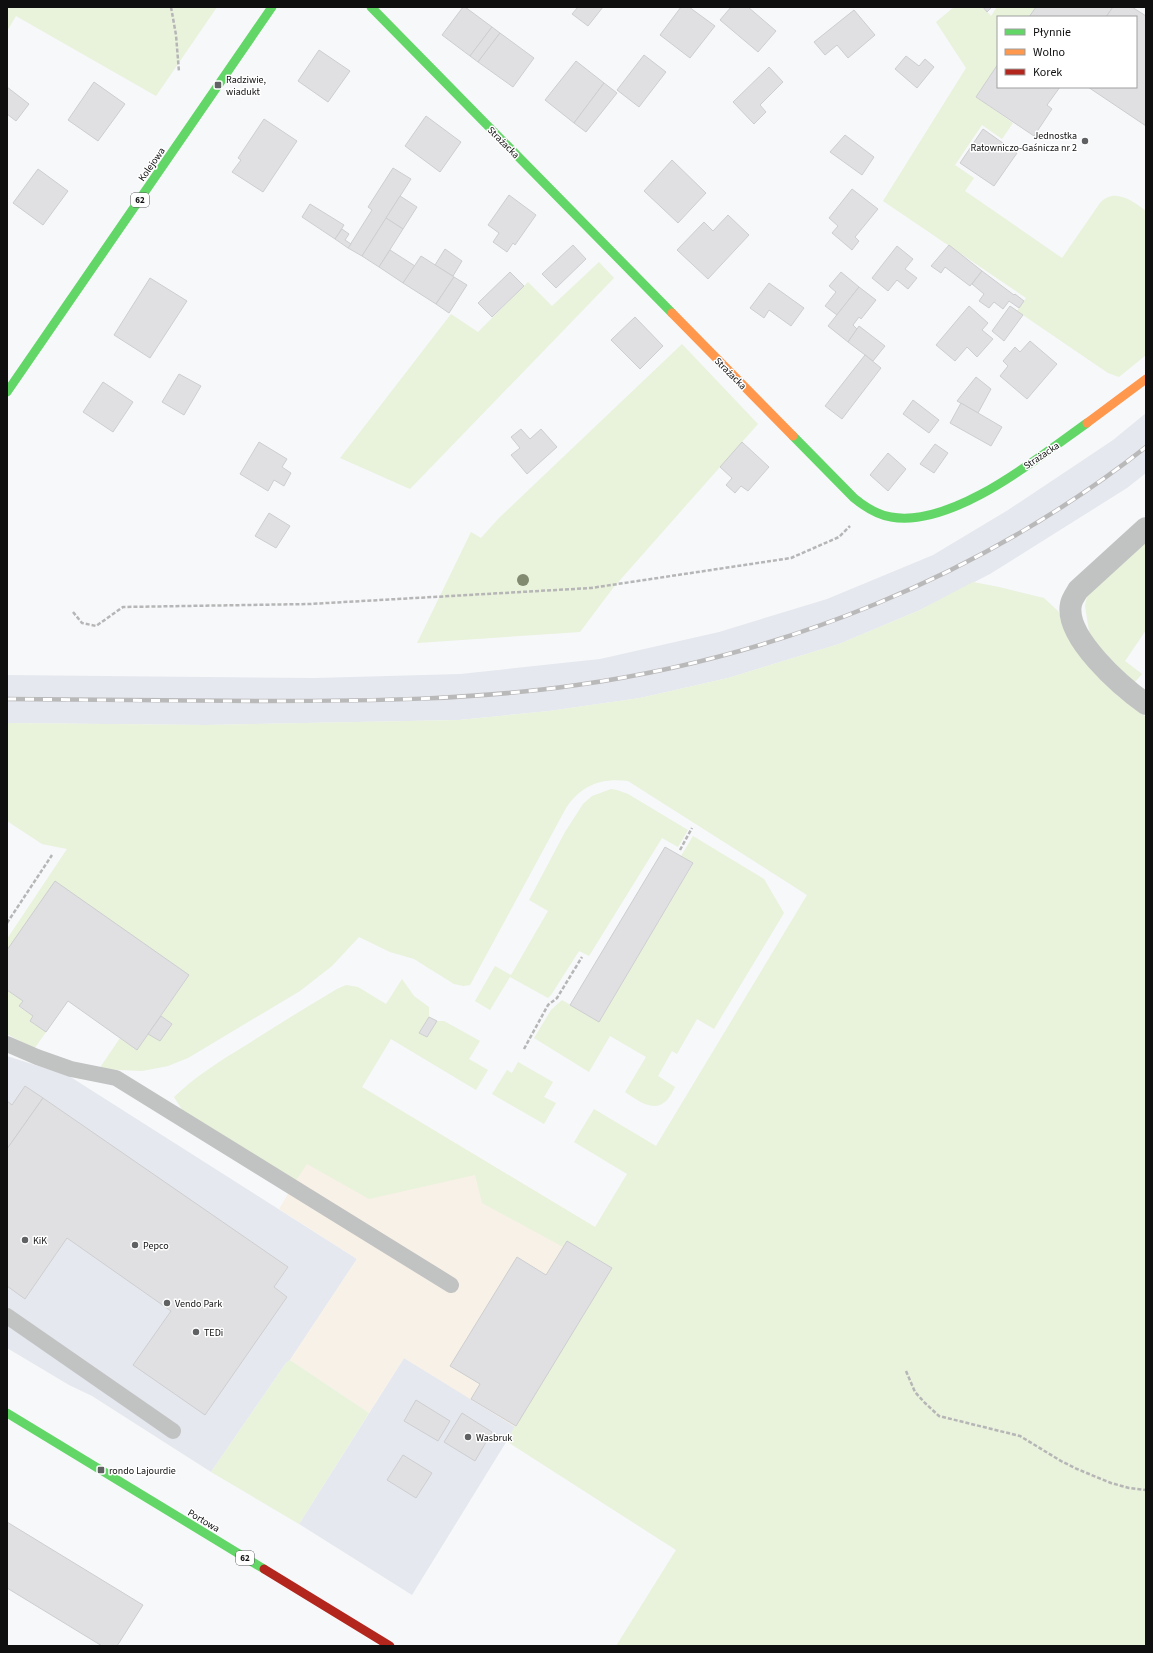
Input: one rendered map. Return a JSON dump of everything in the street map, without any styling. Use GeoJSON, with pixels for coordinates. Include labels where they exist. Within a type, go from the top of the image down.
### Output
{"type":"FeatureCollection","features":[{"type":"Feature","properties":{"kind":"street","name":"Kolejowa"},"geometry":{"type":"LineString","coordinates":[[7,392],[272,7]]}},
{"type":"Feature","properties":{"kind":"street","name":"Strażacka"},"geometry":{"type":"LineString","coordinates":[[371,7],[854,498],[868,509],[879,515],[890,517],[919,517],[940,512],[969,501],[992,489],[1056,445],[1114,404],[1146,379]]}},
{"type":"Feature","properties":{"kind":"street"},"geometry":{"type":"LineString","coordinates":[[1146,528],[1078,590],[1071,604],[1071,614],[1082,640],[1095,659],[1112,677],[1146,704]]}},
{"type":"Feature","properties":{"kind":"street","name":"Portowa"},"geometry":{"type":"LineString","coordinates":[[7,1413],[390,1646]]}},
{"type":"Feature","properties":{"kind":"lane"},"geometry":{"type":"LineString","coordinates":[[7,1044],[37,1058],[72,1069],[116,1078],[451,1286]]}},
{"type":"Feature","properties":{"kind":"lane"},"geometry":{"type":"LineString","coordinates":[[7,1316],[173,1431]]}},
{"type":"Feature","properties":{"kind":"path"},"geometry":{"type":"LineString","coordinates":[[171,7],[176,35],[179,72]]}},
{"type":"Feature","properties":{"kind":"path"},"geometry":{"type":"LineString","coordinates":[[72,612],[82,623],[96,626],[123,607],[310,604],[591,588],[792,558],[839,537],[868,509]]}},
{"type":"Feature","properties":{"kind":"path"},"geometry":{"type":"LineString","coordinates":[[680,850],[692,828]]}},
{"type":"Feature","properties":{"kind":"path"},"geometry":{"type":"LineString","coordinates":[[7,922],[52,856]]}},
{"type":"Feature","properties":{"kind":"path"},"geometry":{"type":"LineString","coordinates":[[524,1049],[548,1005],[557,998],[582,956]]}},
{"type":"Feature","properties":{"kind":"path"},"geometry":{"type":"LineString","coordinates":[[906,1371],[915,1392],[939,1416],[1020,1436],[1060,1461],[1077,1469],[1117,1485],[1146,1490]]}},
{"type":"Feature","properties":{"kind":"shaded area"},"geometry":{"type":"Polygon","coordinates":[[[1146,413],[1146,473],[1127,488],[990,574],[920,610],[839,644],[728,678],[640,698],[549,711],[459,720],[206,725],[7,723],[7,675],[314,678],[460,674],[600,659],[719,632],[827,599],[933,555],[1008,510],[1113,440],[1146,413]]]}},
{"type":"Feature","properties":{"kind":"shaded area","name":"Vendo Park"},"geometry":{"type":"Polygon","coordinates":[[[7,1056],[69,1076],[357,1259],[290,1360],[286,1363],[211,1472],[92,1396],[69,1385],[7,1348],[7,1056]]]}},
{"type":"Feature","properties":{"kind":"shaded area"},"geometry":{"type":"Polygon","coordinates":[[[362,1087],[595,1227],[536,1440],[404,1358],[369,1413],[290,1360],[357,1259],[279,1209],[306,1164],[362,1087]]]}},
{"type":"Feature","properties":{"kind":"shaded area"},"geometry":{"type":"Polygon","coordinates":[[[404,1358],[516,1426],[412,1595],[299,1524],[404,1358]]]}},
{"type":"Feature","properties":{"kind":"green space"},"geometry":{"type":"Polygon","coordinates":[[[7,7],[217,7],[156,96],[16,16],[7,31],[7,7]]]}},
{"type":"Feature","properties":{"kind":"green space"},"geometry":{"type":"Polygon","coordinates":[[[954,7],[983,7],[991,16],[997,7],[1036,7],[1030,16],[997,16],[997,66],[976,97],[1013,123],[1002,139],[982,125],[955,165],[974,178],[965,191],[1062,258],[1105,198],[1111,196],[1123,197],[1146,211],[1146,355],[1119,377],[1108,373],[1017,311],[1026,298],[883,201],[966,68],[936,22],[954,7]]]}},
{"type":"Feature","properties":{"kind":"green space"},"geometry":{"type":"Polygon","coordinates":[[[599,262],[614,278],[410,489],[340,458],[451,314],[478,332],[528,282],[552,306],[599,262]]]}},
{"type":"Feature","properties":{"kind":"green space"},"geometry":{"type":"Polygon","coordinates":[[[682,344],[758,424],[613,588],[580,632],[417,643],[471,532],[481,538],[498,519],[682,344]]]}},
{"type":"Feature","properties":{"kind":"green space"},"geometry":{"type":"Polygon","coordinates":[[[1146,540],[1146,630],[1125,661],[1142,674],[1134,683],[1090,637],[1085,606],[1087,596],[1146,540]]]}},
{"type":"Feature","properties":{"kind":"green space"},"geometry":{"type":"Polygon","coordinates":[[[973,582],[1044,598],[1058,611],[1077,646],[1097,676],[1119,697],[1146,717],[1146,1646],[616,1646],[676,1550],[506,1441],[612,1268],[567,1241],[563,1247],[482,1203],[475,1175],[369,1199],[307,1164],[295,1182],[186,1116],[174,1097],[198,1076],[216,1064],[337,989],[346,985],[358,987],[386,1004],[402,979],[414,996],[429,1007],[429,1017],[419,1033],[427,1037],[437,1021],[444,1021],[480,1041],[469,1059],[488,1070],[476,1090],[391,1039],[362,1087],[595,1227],[627,1174],[574,1142],[594,1109],[656,1146],[807,895],[628,781],[618,780],[600,782],[578,794],[566,808],[470,985],[463,986],[454,984],[414,959],[390,952],[359,937],[332,966],[300,991],[188,1058],[168,1066],[142,1071],[99,1069],[120,1038],[137,1049],[148,1034],[160,1041],[172,1024],[161,1016],[189,975],[55,882],[7,950],[7,939],[67,849],[42,844],[7,821],[7,723],[206,725],[459,720],[549,711],[640,698],[728,678],[839,644],[920,610],[973,582]]]}},
{"type":"Feature","properties":{"kind":"green space"},"geometry":{"type":"Polygon","coordinates":[[[611,789],[628,794],[688,830],[678,847],[662,838],[589,956],[579,951],[548,998],[510,977],[490,1010],[475,1001],[495,966],[511,975],[548,911],[529,900],[565,832],[583,804],[592,796],[611,789]]]}},
{"type":"Feature","properties":{"kind":"green space"},"geometry":{"type":"Polygon","coordinates":[[[693,836],[764,879],[784,913],[714,1029],[697,1019],[677,1054],[672,1051],[658,1076],[675,1087],[668,1099],[662,1104],[651,1106],[640,1102],[625,1092],[646,1057],[610,1036],[589,1072],[534,1038],[551,1010],[562,1000],[599,1022],[693,864],[681,856],[693,836]]]}},
{"type":"Feature","properties":{"kind":"green space"},"geometry":{"type":"Polygon","coordinates":[[[7,990],[23,1001],[19,1007],[33,1016],[31,1022],[46,1032],[34,1049],[7,1034],[7,990]]]}},
{"type":"Feature","properties":{"kind":"green space"},"geometry":{"type":"Polygon","coordinates":[[[518,1062],[553,1082],[544,1097],[556,1103],[544,1124],[492,1094],[507,1070],[512,1073],[518,1062]]]}},
{"type":"Feature","properties":{"kind":"green space"},"geometry":{"type":"Polygon","coordinates":[[[290,1360],[369,1413],[299,1524],[211,1472],[286,1363],[290,1360]]]}},
{"type":"Feature","properties":{"kind":"building"},"geometry":{"type":"Polygon","coordinates":[[[463,7],[492,27],[470,56],[442,35],[463,7]]]}},
{"type":"Feature","properties":{"kind":"building"},"geometry":{"type":"Polygon","coordinates":[[[578,7],[603,7],[588,26],[572,14],[578,7]]]}},
{"type":"Feature","properties":{"kind":"building"},"geometry":{"type":"Polygon","coordinates":[[[681,7],[689,7],[715,26],[690,58],[660,35],[681,7]]]}},
{"type":"Feature","properties":{"kind":"building"},"geometry":{"type":"Polygon","coordinates":[[[731,7],[748,7],[776,31],[758,52],[720,20],[731,7]]]}},
{"type":"Feature","properties":{"kind":"building"},"geometry":{"type":"Polygon","coordinates":[[[983,7],[992,7],[987,12],[983,7]]]}},
{"type":"Feature","properties":{"kind":"building"},"geometry":{"type":"Polygon","coordinates":[[[1036,7],[1113,7],[1107,16],[1030,16],[1036,7]]]}},
{"type":"Feature","properties":{"kind":"building"},"geometry":{"type":"Polygon","coordinates":[[[1113,7],[1132,7],[1146,16],[1146,126],[1089,88],[1137,88],[1137,16],[1107,16],[1113,7]]]}},
{"type":"Feature","properties":{"kind":"building"},"geometry":{"type":"Polygon","coordinates":[[[854,10],[875,35],[848,58],[837,45],[825,55],[814,42],[854,10]]]}},
{"type":"Feature","properties":{"kind":"building"},"geometry":{"type":"Polygon","coordinates":[[[492,27],[500,33],[478,62],[470,56],[492,27]]]}},
{"type":"Feature","properties":{"kind":"building"},"geometry":{"type":"Polygon","coordinates":[[[500,33],[534,58],[513,87],[478,62],[500,33]]]}},
{"type":"Feature","properties":{"kind":"building"},"geometry":{"type":"Polygon","coordinates":[[[319,50],[350,71],[328,102],[298,81],[319,50]]]}},
{"type":"Feature","properties":{"kind":"building"},"geometry":{"type":"Polygon","coordinates":[[[644,55],[666,72],[639,107],[617,90],[644,55]]]}},
{"type":"Feature","properties":{"kind":"building"},"geometry":{"type":"Polygon","coordinates":[[[906,56],[919,66],[925,59],[934,67],[917,88],[895,69],[906,56]]]}},
{"type":"Feature","properties":{"kind":"building"},"geometry":{"type":"Polygon","coordinates":[[[576,61],[604,83],[574,123],[545,100],[576,61]]]}},
{"type":"Feature","properties":{"kind":"building"},"geometry":{"type":"Polygon","coordinates":[[[997,66],[997,88],[1059,88],[1047,105],[1052,109],[1034,136],[976,97],[997,66]]]}},
{"type":"Feature","properties":{"kind":"building"},"geometry":{"type":"Polygon","coordinates":[[[769,67],[783,82],[760,105],[766,112],[754,124],[733,102],[769,67]]]}},
{"type":"Feature","properties":{"kind":"building"},"geometry":{"type":"Polygon","coordinates":[[[94,82],[125,104],[98,141],[68,120],[94,82]]]}},
{"type":"Feature","properties":{"kind":"building"},"geometry":{"type":"Polygon","coordinates":[[[604,83],[617,93],[586,132],[574,123],[604,83]]]}},
{"type":"Feature","properties":{"kind":"building"},"geometry":{"type":"Polygon","coordinates":[[[7,87],[29,104],[16,121],[7,114],[7,87]]]}},
{"type":"Feature","properties":{"kind":"building"},"geometry":{"type":"Polygon","coordinates":[[[426,116],[461,142],[440,172],[405,146],[426,116]]]}},
{"type":"Feature","properties":{"kind":"building"},"geometry":{"type":"Polygon","coordinates":[[[264,119],[297,141],[263,192],[232,172],[241,160],[238,158],[264,119]]]}},
{"type":"Feature","properties":{"kind":"building"},"geometry":{"type":"Polygon","coordinates":[[[983,129],[1017,153],[994,186],[960,163],[983,129]]]}},
{"type":"Feature","properties":{"kind":"building"},"geometry":{"type":"Polygon","coordinates":[[[845,135],[874,157],[862,175],[830,152],[845,135]]]}},
{"type":"Feature","properties":{"kind":"building"},"geometry":{"type":"Polygon","coordinates":[[[672,160],[706,193],[678,223],[644,191],[672,160]]]}},
{"type":"Feature","properties":{"kind":"building"},"geometry":{"type":"Polygon","coordinates":[[[393,168],[411,179],[362,256],[348,248],[372,210],[368,207],[393,168]]]}},
{"type":"Feature","properties":{"kind":"building"},"geometry":{"type":"Polygon","coordinates":[[[38,169],[68,191],[43,225],[13,203],[38,169]]]}},
{"type":"Feature","properties":{"kind":"building"},"geometry":{"type":"Polygon","coordinates":[[[852,189],[878,209],[855,237],[859,241],[852,250],[832,233],[838,226],[829,218],[852,189]]]}},
{"type":"Feature","properties":{"kind":"building"},"geometry":{"type":"Polygon","coordinates":[[[509,195],[536,215],[515,245],[513,243],[507,252],[493,242],[499,233],[488,225],[509,195]]]}},
{"type":"Feature","properties":{"kind":"building"},"geometry":{"type":"Polygon","coordinates":[[[400,196],[417,207],[403,229],[386,218],[400,196]]]}},
{"type":"Feature","properties":{"kind":"building"},"geometry":{"type":"Polygon","coordinates":[[[310,204],[344,225],[335,239],[302,217],[310,204]]]}},
{"type":"Feature","properties":{"kind":"building"},"geometry":{"type":"Polygon","coordinates":[[[728,215],[749,235],[708,279],[677,250],[704,222],[713,231],[728,215]]]}},
{"type":"Feature","properties":{"kind":"building"},"geometry":{"type":"Polygon","coordinates":[[[386,218],[403,229],[379,267],[362,256],[386,218]]]}},
{"type":"Feature","properties":{"kind":"building"},"geometry":{"type":"Polygon","coordinates":[[[342,229],[349,234],[345,240],[351,244],[348,248],[335,239],[342,229]]]}},
{"type":"Feature","properties":{"kind":"building"},"geometry":{"type":"Polygon","coordinates":[[[573,245],[586,259],[556,288],[542,274],[573,245]]]}},
{"type":"Feature","properties":{"kind":"building"},"geometry":{"type":"Polygon","coordinates":[[[949,245],[982,271],[970,286],[945,267],[941,273],[931,266],[949,245]]]}},
{"type":"Feature","properties":{"kind":"building"},"geometry":{"type":"Polygon","coordinates":[[[897,246],[913,259],[905,269],[917,278],[908,289],[897,280],[888,291],[872,278],[897,246]]]}},
{"type":"Feature","properties":{"kind":"building"},"geometry":{"type":"Polygon","coordinates":[[[445,249],[462,261],[453,276],[435,265],[445,249]]]}},
{"type":"Feature","properties":{"kind":"building"},"geometry":{"type":"Polygon","coordinates":[[[390,250],[415,266],[403,283],[379,267],[390,250]]]}},
{"type":"Feature","properties":{"kind":"building"},"geometry":{"type":"Polygon","coordinates":[[[421,256],[454,277],[436,304],[403,283],[421,256]]]}},
{"type":"Feature","properties":{"kind":"building"},"geometry":{"type":"Polygon","coordinates":[[[982,271],[1024,301],[1019,308],[1009,301],[1003,309],[994,302],[989,308],[979,301],[984,294],[972,284],[982,271]]]}},
{"type":"Feature","properties":{"kind":"building"},"geometry":{"type":"Polygon","coordinates":[[[510,272],[524,286],[492,317],[478,303],[510,272]]]}},
{"type":"Feature","properties":{"kind":"building"},"geometry":{"type":"Polygon","coordinates":[[[841,272],[859,287],[837,315],[825,306],[836,292],[829,286],[841,272]]]}},
{"type":"Feature","properties":{"kind":"building"},"geometry":{"type":"Polygon","coordinates":[[[454,277],[467,285],[449,313],[436,304],[454,277]]]}},
{"type":"Feature","properties":{"kind":"building"},"geometry":{"type":"Polygon","coordinates":[[[150,278],[187,301],[150,358],[114,335],[150,278]]]}},
{"type":"Feature","properties":{"kind":"building"},"geometry":{"type":"Polygon","coordinates":[[[769,283],[804,308],[791,326],[769,310],[764,318],[750,308],[769,283]]]}},
{"type":"Feature","properties":{"kind":"building"},"geometry":{"type":"Polygon","coordinates":[[[859,287],[876,300],[861,319],[859,317],[853,325],[857,329],[848,342],[828,326],[859,287]]]}},
{"type":"Feature","properties":{"kind":"building"},"geometry":{"type":"Polygon","coordinates":[[[969,306],[988,323],[982,330],[993,339],[977,357],[967,347],[955,361],[936,345],[969,306]]]}},
{"type":"Feature","properties":{"kind":"building"},"geometry":{"type":"Polygon","coordinates":[[[1010,306],[1023,315],[1004,341],[992,331],[1010,306]]]}},
{"type":"Feature","properties":{"kind":"building"},"geometry":{"type":"Polygon","coordinates":[[[635,317],[663,346],[640,369],[611,340],[635,317]]]}},
{"type":"Feature","properties":{"kind":"building"},"geometry":{"type":"Polygon","coordinates":[[[859,326],[885,346],[873,361],[848,342],[859,326]]]}},
{"type":"Feature","properties":{"kind":"building"},"geometry":{"type":"Polygon","coordinates":[[[1030,341],[1057,364],[1027,399],[1000,376],[1008,366],[1003,361],[1015,347],[1020,352],[1030,341]]]}},
{"type":"Feature","properties":{"kind":"building"},"geometry":{"type":"Polygon","coordinates":[[[865,355],[881,368],[842,419],[825,406],[865,355]]]}},
{"type":"Feature","properties":{"kind":"building"},"geometry":{"type":"Polygon","coordinates":[[[179,374],[201,386],[184,415],[162,402],[179,374]]]}},
{"type":"Feature","properties":{"kind":"building"},"geometry":{"type":"Polygon","coordinates":[[[976,377],[991,389],[978,413],[957,401],[976,377]]]}},
{"type":"Feature","properties":{"kind":"building"},"geometry":{"type":"Polygon","coordinates":[[[103,382],[133,402],[113,432],[83,412],[103,382]]]}},
{"type":"Feature","properties":{"kind":"building"},"geometry":{"type":"Polygon","coordinates":[[[913,400],[939,420],[929,433],[903,414],[913,400]]]}},
{"type":"Feature","properties":{"kind":"building"},"geometry":{"type":"Polygon","coordinates":[[[961,403],[1002,427],[991,446],[950,423],[961,403]]]}},
{"type":"Feature","properties":{"kind":"building"},"geometry":{"type":"Polygon","coordinates":[[[521,429],[530,439],[541,429],[557,447],[527,474],[511,455],[520,448],[511,437],[521,429]]]}},
{"type":"Feature","properties":{"kind":"building"},"geometry":{"type":"Polygon","coordinates":[[[259,442],[287,459],[282,467],[291,473],[284,486],[274,480],[268,491],[240,474],[259,442]]]}},
{"type":"Feature","properties":{"kind":"building"},"geometry":{"type":"Polygon","coordinates":[[[742,442],[769,467],[748,491],[741,486],[735,493],[726,485],[732,478],[720,467],[742,442]]]}},
{"type":"Feature","properties":{"kind":"building"},"geometry":{"type":"Polygon","coordinates":[[[935,444],[948,453],[934,473],[920,464],[935,444]]]}},
{"type":"Feature","properties":{"kind":"building"},"geometry":{"type":"Polygon","coordinates":[[[888,453],[906,469],[888,491],[870,475],[888,453]]]}},
{"type":"Feature","properties":{"kind":"building"},"geometry":{"type":"Polygon","coordinates":[[[269,513],[290,526],[276,548],[255,536],[269,513]]]}},
{"type":"Feature","properties":{"kind":"building"},"geometry":{"type":"Polygon","coordinates":[[[665,847],[693,863],[599,1022],[570,1005],[665,847]]]}},
{"type":"Feature","properties":{"kind":"building"},"geometry":{"type":"Polygon","coordinates":[[[55,881],[189,975],[137,1050],[68,1001],[46,1032],[30,1021],[33,1016],[19,1006],[23,1001],[7,990],[7,950],[55,881]]]}},
{"type":"Feature","properties":{"kind":"building"},"geometry":{"type":"Polygon","coordinates":[[[161,1016],[172,1024],[160,1041],[148,1034],[161,1016]]]}},
{"type":"Feature","properties":{"kind":"building"},"geometry":{"type":"Polygon","coordinates":[[[429,1017],[437,1021],[427,1037],[419,1033],[429,1017]]]}},
{"type":"Feature","properties":{"kind":"building"},"geometry":{"type":"Polygon","coordinates":[[[25,1086],[43,1098],[7,1149],[7,1101],[12,1105],[25,1086]]]}},
{"type":"Feature","properties":{"kind":"building"},"geometry":{"type":"Polygon","coordinates":[[[43,1098],[288,1267],[274,1287],[287,1297],[205,1415],[133,1365],[171,1311],[67,1238],[25,1299],[7,1286],[7,1149],[43,1098]]]}},
{"type":"Feature","properties":{"kind":"building"},"geometry":{"type":"Polygon","coordinates":[[[567,1241],[612,1268],[516,1426],[471,1399],[480,1384],[450,1366],[517,1257],[546,1275],[567,1241]]]}},
{"type":"Feature","properties":{"kind":"building"},"geometry":{"type":"Polygon","coordinates":[[[416,1400],[450,1421],[438,1441],[404,1421],[416,1400]]]}},
{"type":"Feature","properties":{"kind":"building","name":"Wasbruk"},"geometry":{"type":"Polygon","coordinates":[[[462,1413],[492,1432],[475,1461],[444,1442],[462,1413]]]}},
{"type":"Feature","properties":{"kind":"building"},"geometry":{"type":"Polygon","coordinates":[[[403,1455],[432,1473],[416,1498],[387,1480],[403,1455]]]}},
{"type":"Feature","properties":{"kind":"building"},"geometry":{"type":"Polygon","coordinates":[[[7,1522],[143,1605],[117,1646],[102,1646],[7,1588],[7,1522]]]}},
{"type":"Feature","properties":{"kind":"railway"},"geometry":{"type":"LineString","coordinates":[[7,699],[168,701],[343,701],[421,699],[538,690],[654,672],[729,654],[804,631],[877,604],[948,571],[1017,535],[1083,493],[1146,447]]}},
{"type":"Feature","properties":{"kind":"traffic: fast"},"geometry":{"type":"LineString","coordinates":[[7,392],[272,7]]}},
{"type":"Feature","properties":{"kind":"traffic: fast"},"geometry":{"type":"LineString","coordinates":[[371,7],[672,313]]}},
{"type":"Feature","properties":{"kind":"traffic: fast"},"geometry":{"type":"LineString","coordinates":[[793,436],[854,498],[867,507],[886,516],[915,518],[941,512],[968,501],[994,487],[1045,454],[1087,423]]}},
{"type":"Feature","properties":{"kind":"traffic: fast"},"geometry":{"type":"LineString","coordinates":[[7,1413],[264,1569]]}},
{"type":"Feature","properties":{"kind":"traffic: slow"},"geometry":{"type":"LineString","coordinates":[[672,313],[793,436]]}},
{"type":"Feature","properties":{"kind":"traffic: slow"},"geometry":{"type":"LineString","coordinates":[[1087,423],[1146,379]]}},
{"type":"Feature","properties":{"kind":"traffic: jam"},"geometry":{"type":"LineString","coordinates":[[264,1569],[390,1646]]}},
{"type":"Feature","properties":{"kind":"place","name":"Radziwie, wiadukt"},"geometry":{"type":"Point","coordinates":[218,85]}},
{"type":"Feature","properties":{"kind":"place","name":"Jednostka Ratowniczo-Gaśnicza nr 2"},"geometry":{"type":"Point","coordinates":[1085,141]}},
{"type":"Feature","properties":{"kind":"place","name":"KiK"},"geometry":{"type":"Point","coordinates":[25,1240]}},
{"type":"Feature","properties":{"kind":"place","name":"Pepco"},"geometry":{"type":"Point","coordinates":[135,1245]}},
{"type":"Feature","properties":{"kind":"place","name":"Vendo Park"},"geometry":{"type":"Point","coordinates":[167,1303]}},
{"type":"Feature","properties":{"kind":"place","name":"TEDi"},"geometry":{"type":"Point","coordinates":[196,1332]}},
{"type":"Feature","properties":{"kind":"place","name":"Wasbruk"},"geometry":{"type":"Point","coordinates":[468,1437]}},
{"type":"Feature","properties":{"kind":"place","name":"rondo Lajourdie"},"geometry":{"type":"Point","coordinates":[101,1470]}}]}
